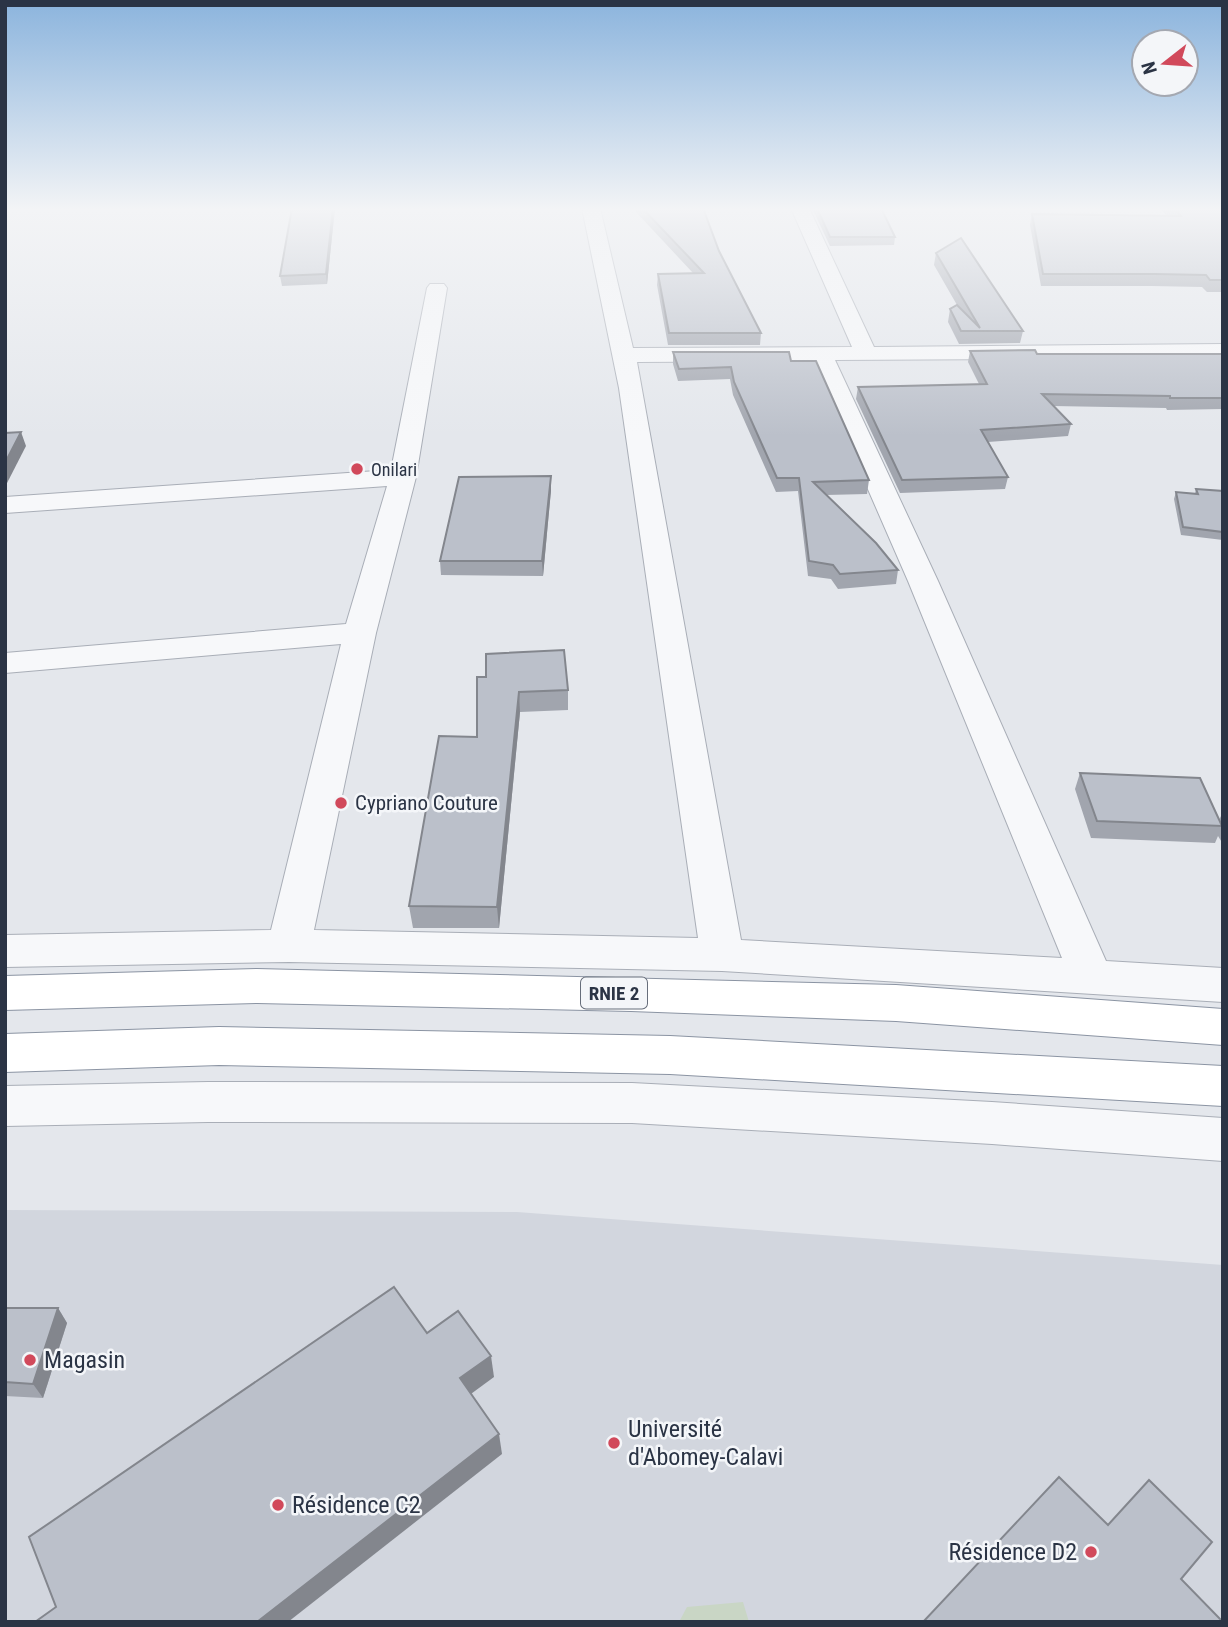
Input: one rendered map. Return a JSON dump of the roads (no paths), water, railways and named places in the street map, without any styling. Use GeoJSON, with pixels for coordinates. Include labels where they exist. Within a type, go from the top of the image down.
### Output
{"type":"FeatureCollection","features":[{"type":"Feature","properties":{"kind":"highway","name":"RNIE 2"},"geometry":{"type":"LineString","coordinates":[[5,993],[257,986],[631,994],[896,1003],[1223,1027]]}},
{"type":"Feature","properties":{"kind":"highway"},"geometry":{"type":"LineString","coordinates":[[5,1053],[219,1046],[670,1055],[1223,1086]]}},
{"type":"Feature","properties":{"kind":"street"},"geometry":{"type":"LineString","coordinates":[[609,284],[625,355],[722,955]]}},
{"type":"Feature","properties":{"kind":"street"},"geometry":{"type":"LineString","coordinates":[[835,284],[866,353]]}},
{"type":"Feature","properties":{"kind":"street"},"geometry":{"type":"LineString","coordinates":[[289,946],[360,633],[403,477],[437,288]]}},
{"type":"Feature","properties":{"kind":"street"},"geometry":{"type":"LineString","coordinates":[[625,355],[1223,351]]}},
{"type":"Feature","properties":{"kind":"street"},"geometry":{"type":"LineString","coordinates":[[820,354],[923,580],[1092,979]]}},
{"type":"Feature","properties":{"kind":"street"},"geometry":{"type":"LineString","coordinates":[[5,505],[403,477]]}},
{"type":"Feature","properties":{"kind":"street"},"geometry":{"type":"LineString","coordinates":[[5,663],[360,633]]}},
{"type":"Feature","properties":{"kind":"street"},"geometry":{"type":"LineString","coordinates":[[5,951],[289,946],[722,955],[1223,985]]}},
{"type":"Feature","properties":{"kind":"street"},"geometry":{"type":"LineString","coordinates":[[5,1106],[208,1102],[632,1103],[992,1122],[1223,1140]]}},
{"type":"Feature","properties":{"kind":"place","name":"Onilari"},"geometry":{"type":"Point","coordinates":[357,469]}},
{"type":"Feature","properties":{"kind":"place","name":"Cypriano Couture"},"geometry":{"type":"Point","coordinates":[341,803]}},
{"type":"Feature","properties":{"kind":"place","name":"Magasin"},"geometry":{"type":"Point","coordinates":[30,1360]}},
{"type":"Feature","properties":{"kind":"place","name":"Université d'Abomey-Calavi"},"geometry":{"type":"Point","coordinates":[614,1443]}},
{"type":"Feature","properties":{"kind":"place","name":"Résidence C2"},"geometry":{"type":"Point","coordinates":[278,1505]}},
{"type":"Feature","properties":{"kind":"place","name":"Résidence D2"},"geometry":{"type":"Point","coordinates":[1091,1552]}}]}
